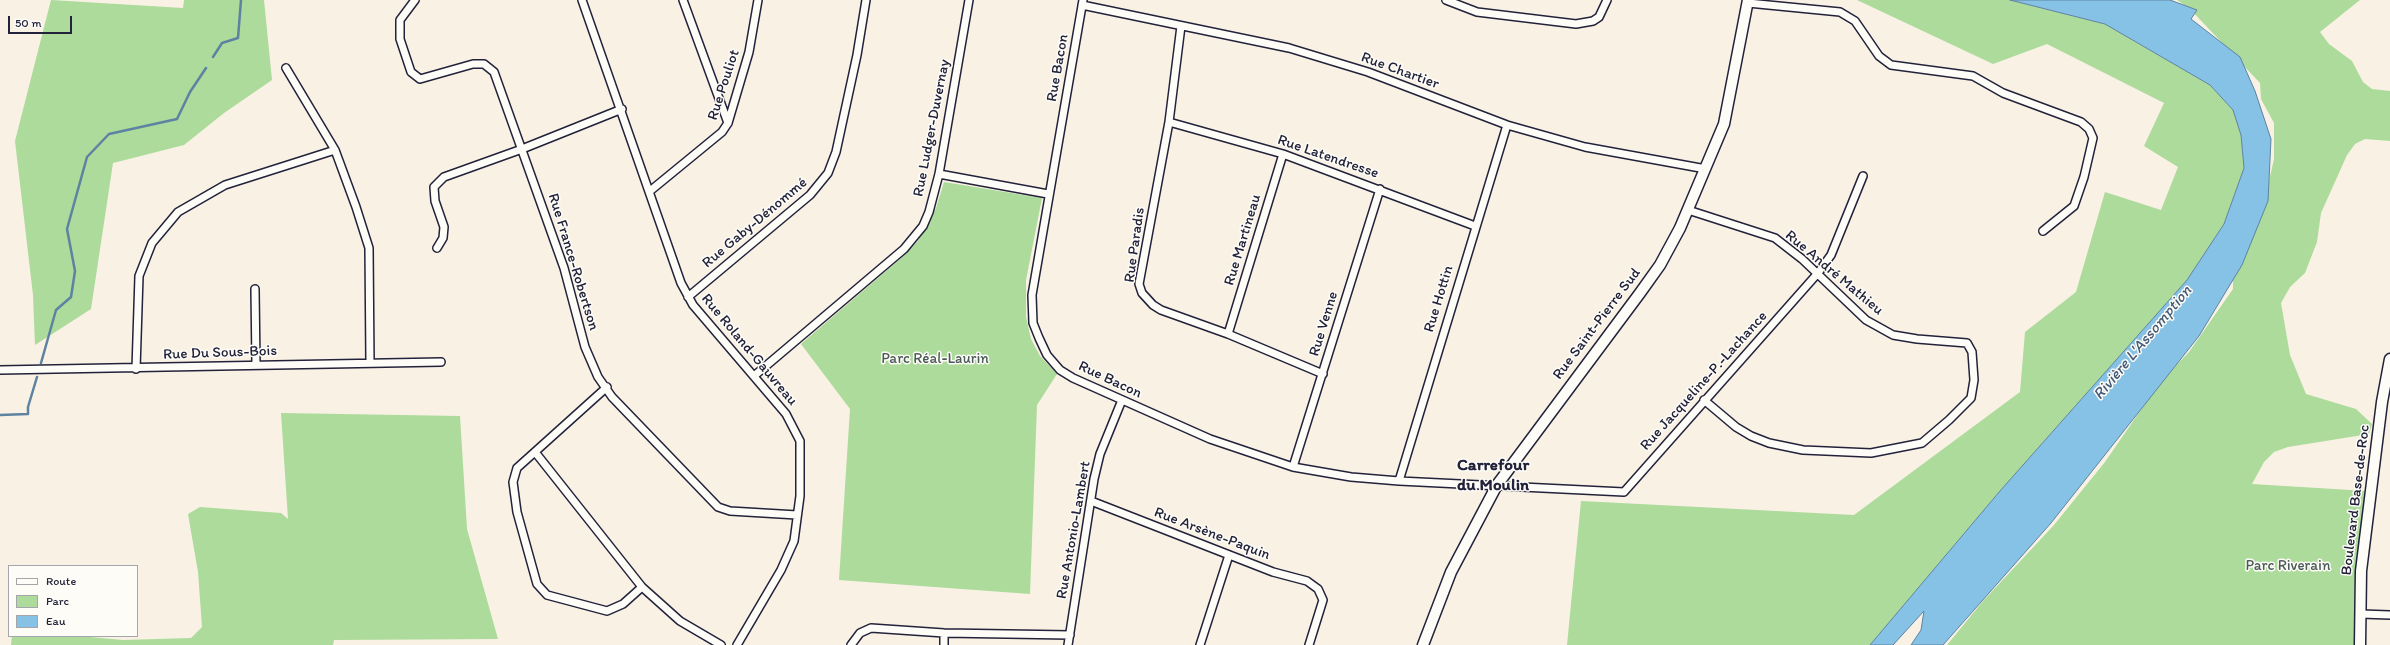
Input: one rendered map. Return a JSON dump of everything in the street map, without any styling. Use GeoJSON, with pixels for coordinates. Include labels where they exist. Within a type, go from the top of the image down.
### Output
{"type":"FeatureCollection","features":[{"type":"Feature","properties":{"kind":"street","name":"Rue France-Robertson"},"geometry":{"type":"LineString","coordinates":[[415,0],[400,20],[400,39],[411,72],[420,79],[473,64],[484,64],[494,72],[564,268],[585,348],[598,377],[607,387],[612,397],[666,455],[718,507],[730,511],[797,514]]}},
{"type":"Feature","properties":{"kind":"street","name":"Rue Roland-Gauvreau"},"geometry":{"type":"LineString","coordinates":[[582,0],[622,109],[681,283],[692,305],[786,414],[800,441],[800,496],[794,541],[781,570],[737,645]]}},
{"type":"Feature","properties":{"kind":"street"},"geometry":{"type":"LineString","coordinates":[[683,0],[728,123]]}},
{"type":"Feature","properties":{"kind":"street","name":"Rue Pouliot"},"geometry":{"type":"LineString","coordinates":[[650,191],[722,132],[728,123],[749,52],[758,0]]}},
{"type":"Feature","properties":{"kind":"street","name":"Rue Gaby-Dénommé"},"geometry":{"type":"LineString","coordinates":[[688,296],[810,195],[828,173],[836,152],[857,55],[866,0]]}},
{"type":"Feature","properties":{"kind":"street","name":"Rue Ludger-Duvernay"},"geometry":{"type":"LineString","coordinates":[[754,376],[904,249],[914,238],[929,212],[939,174],[969,0]]}},
{"type":"Feature","properties":{"kind":"street"},"geometry":{"type":"LineString","coordinates":[[1446,0],[1477,12],[1576,24],[1593,21],[1599,17],[1607,0]]}},
{"type":"Feature","properties":{"kind":"street","name":"Rue Chartier"},"geometry":{"type":"LineString","coordinates":[[1083,2],[1181,26],[1289,48],[1310,54],[1368,72],[1507,125],[1585,147],[1706,169]]}},
{"type":"Feature","properties":{"kind":"street","name":"Rue Bacon"},"geometry":{"type":"LineString","coordinates":[[1083,2],[1048,194],[1033,287],[1033,323],[1047,355],[1060,370],[1073,378],[1210,439],[1293,467],[1351,477],[1399,481],[1497,485]]}},
{"type":"Feature","properties":{"kind":"street"},"geometry":{"type":"LineString","coordinates":[[1748,2],[1840,12],[1855,21],[1879,56],[1891,65],[1973,76],[2003,93],[2081,122],[2089,129],[2093,138],[2084,177],[2074,206],[2043,231]]}},
{"type":"Feature","properties":{"kind":"street","name":"Rue Saint-Pierre Sud"},"geometry":{"type":"LineString","coordinates":[[1423,645],[1451,572],[1497,485],[1660,265],[1688,210],[1724,124],[1748,2]]}},
{"type":"Feature","properties":{"kind":"street","name":"Rue Paradis"},"geometry":{"type":"LineString","coordinates":[[1181,26],[1169,122],[1139,284],[1142,292],[1153,305],[1161,310],[1228,334],[1323,374]]}},
{"type":"Feature","properties":{"kind":"street"},"geometry":{"type":"LineString","coordinates":[[286,68],[335,150],[369,248],[370,363]]}},
{"type":"Feature","properties":{"kind":"street"},"geometry":{"type":"LineString","coordinates":[[437,248],[443,238],[444,227],[434,201],[434,187],[444,177],[522,149],[622,109]]}},
{"type":"Feature","properties":{"kind":"street","name":"Rue Latendresse"},"geometry":{"type":"LineString","coordinates":[[1169,122],[1283,154],[1380,189],[1475,226]]}},
{"type":"Feature","properties":{"kind":"street","name":"Rue Hottin"},"geometry":{"type":"LineString","coordinates":[[1399,481],[1475,226],[1507,125]]}},
{"type":"Feature","properties":{"kind":"street"},"geometry":{"type":"LineString","coordinates":[[136,369],[140,276],[152,243],[178,212],[225,185],[335,150]]}},
{"type":"Feature","properties":{"kind":"street","name":"Rue Martineau"},"geometry":{"type":"LineString","coordinates":[[1228,334],[1283,154]]}},
{"type":"Feature","properties":{"kind":"street"},"geometry":{"type":"LineString","coordinates":[[939,174],[1048,194]]}},
{"type":"Feature","properties":{"kind":"street","name":"Rue Jacqueline-P.-Lachance"},"geometry":{"type":"LineString","coordinates":[[1497,485],[1624,492],[1818,273],[1831,255],[1863,176]]}},
{"type":"Feature","properties":{"kind":"street","name":"Rue Venne"},"geometry":{"type":"LineString","coordinates":[[1293,467],[1380,189]]}},
{"type":"Feature","properties":{"kind":"street","name":"Rue André Mathieu"},"geometry":{"type":"LineString","coordinates":[[1688,210],[1775,238],[1818,273],[1866,320],[1893,335],[1917,339],[1967,343],[1972,352],[1974,380],[1971,398],[1922,443],[1871,453],[1803,450],[1769,443],[1751,436],[1736,427],[1704,400]]}},
{"type":"Feature","properties":{"kind":"street"},"geometry":{"type":"LineString","coordinates":[[255,289],[256,365]]}},
{"type":"Feature","properties":{"kind":"street","name":"Boulevard Base-de-Roc"},"geometry":{"type":"LineString","coordinates":[[2360,645],[2361,570],[2382,402],[2390,359]]}},
{"type":"Feature","properties":{"kind":"street","name":"Rue Du Sous-Bois"},"geometry":{"type":"LineString","coordinates":[[0,370],[136,369],[256,365],[441,362]]}},
{"type":"Feature","properties":{"kind":"street"},"geometry":{"type":"LineString","coordinates":[[607,387],[517,468],[513,482],[524,542],[540,590],[553,597],[607,611],[623,604],[642,587]]}},
{"type":"Feature","properties":{"kind":"street","name":"Rue Antonio-Lambert"},"geometry":{"type":"LineString","coordinates":[[1068,645],[1100,454],[1122,400]]}},
{"type":"Feature","properties":{"kind":"street"},"geometry":{"type":"LineString","coordinates":[[535,452],[642,587],[680,621],[721,645]]}},
{"type":"Feature","properties":{"kind":"street","name":"Rue Arsène-Paquin"},"geometry":{"type":"LineString","coordinates":[[1091,501],[1273,572],[1307,581],[1321,593],[1322,606],[1309,645]]}},
{"type":"Feature","properties":{"kind":"street"},"geometry":{"type":"LineString","coordinates":[[1200,645],[1229,555]]}},
{"type":"Feature","properties":{"kind":"street"},"geometry":{"type":"LineString","coordinates":[[2361,614],[2390,615]]}},
{"type":"Feature","properties":{"kind":"street"},"geometry":{"type":"LineString","coordinates":[[851,645],[860,633],[871,628],[944,633],[1070,636]]}},
{"type":"Feature","properties":{"kind":"street"},"geometry":{"type":"LineString","coordinates":[[944,633],[944,645]]}},
{"type":"Feature","properties":{"kind":"green space"},"geometry":{"type":"Polygon","coordinates":[[[51,0],[183,8],[184,0],[264,0],[272,80],[224,113],[184,145],[113,163],[91,309],[35,345],[33,295],[15,141],[51,0]]]}},
{"type":"Feature","properties":{"kind":"green space"},"geometry":{"type":"Polygon","coordinates":[[[1857,0],[2010,0],[2105,24],[2210,85],[2233,110],[2241,135],[2244,168],[2224,224],[2187,280],[2000,491],[1870,645],[1567,645],[1581,501],[1854,515],[2020,392],[2025,332],[2076,292],[2105,192],[2161,210],[2178,167],[2144,146],[2164,103],[2047,44],[1993,64],[1857,0]]]}},
{"type":"Feature","properties":{"kind":"green space","name":"Parc Riverain"},"geometry":{"type":"Polygon","coordinates":[[[2177,0],[2360,0],[2320,32],[2329,44],[2352,61],[2363,82],[2372,89],[2390,91],[2390,141],[2365,139],[2355,144],[2347,155],[2321,213],[2317,242],[2305,273],[2290,287],[2281,303],[2290,355],[2306,394],[2356,409],[2372,424],[2369,434],[2288,447],[2274,452],[2264,462],[2252,484],[2367,491],[2358,645],[1947,645],[1983,601],[2054,525],[2105,462],[2160,382],[2189,352],[2233,289],[2233,272],[2262,212],[2274,159],[2274,123],[2261,99],[2260,83],[2190,9],[2177,0]]]}},
{"type":"Feature","properties":{"kind":"green space","name":"Parc Réal-Laurin"},"geometry":{"type":"Polygon","coordinates":[[[944,182],[1042,198],[1026,280],[1026,317],[1031,339],[1040,356],[1057,374],[1037,405],[1030,594],[839,580],[850,409],[801,344],[899,260],[918,241],[936,208],[944,182]]]}},
{"type":"Feature","properties":{"kind":"green space"},"geometry":{"type":"Polygon","coordinates":[[[281,413],[460,416],[467,529],[498,639],[334,640],[333,645],[11,645],[12,637],[90,637],[123,640],[191,638],[202,627],[198,572],[188,514],[200,507],[281,513],[288,519],[281,413]]]}},
{"type":"Feature","properties":{"kind":"water","name":"Rivière L'Assomption"},"geometry":{"type":"Polygon","coordinates":[[[2010,0],[2170,0],[2197,10],[2191,19],[2240,57],[2255,91],[2271,139],[2268,201],[2242,265],[2199,336],[2051,523],[1943,645],[1911,645],[1921,630],[1924,611],[1893,645],[1870,645],[2000,491],[2187,280],[2224,224],[2244,168],[2241,135],[2233,110],[2210,85],[2105,24],[2010,0]]]}},
{"type":"Feature","properties":{"kind":"waterway"},"geometry":{"type":"LineString","coordinates":[[213,57],[222,43],[238,38],[241,0]]}},
{"type":"Feature","properties":{"kind":"waterway"},"geometry":{"type":"LineString","coordinates":[[41,363],[56,310],[71,297],[75,271],[67,229],[87,157],[109,134],[177,119],[190,92],[206,68]]}},
{"type":"Feature","properties":{"kind":"waterway"},"geometry":{"type":"LineString","coordinates":[[0,415],[28,414],[28,407],[37,377]]}},
{"type":"Feature","properties":{"kind":"district","name":"Carrefour du Moulin"},"geometry":{"type":"Point","coordinates":[1493,476]}}]}
